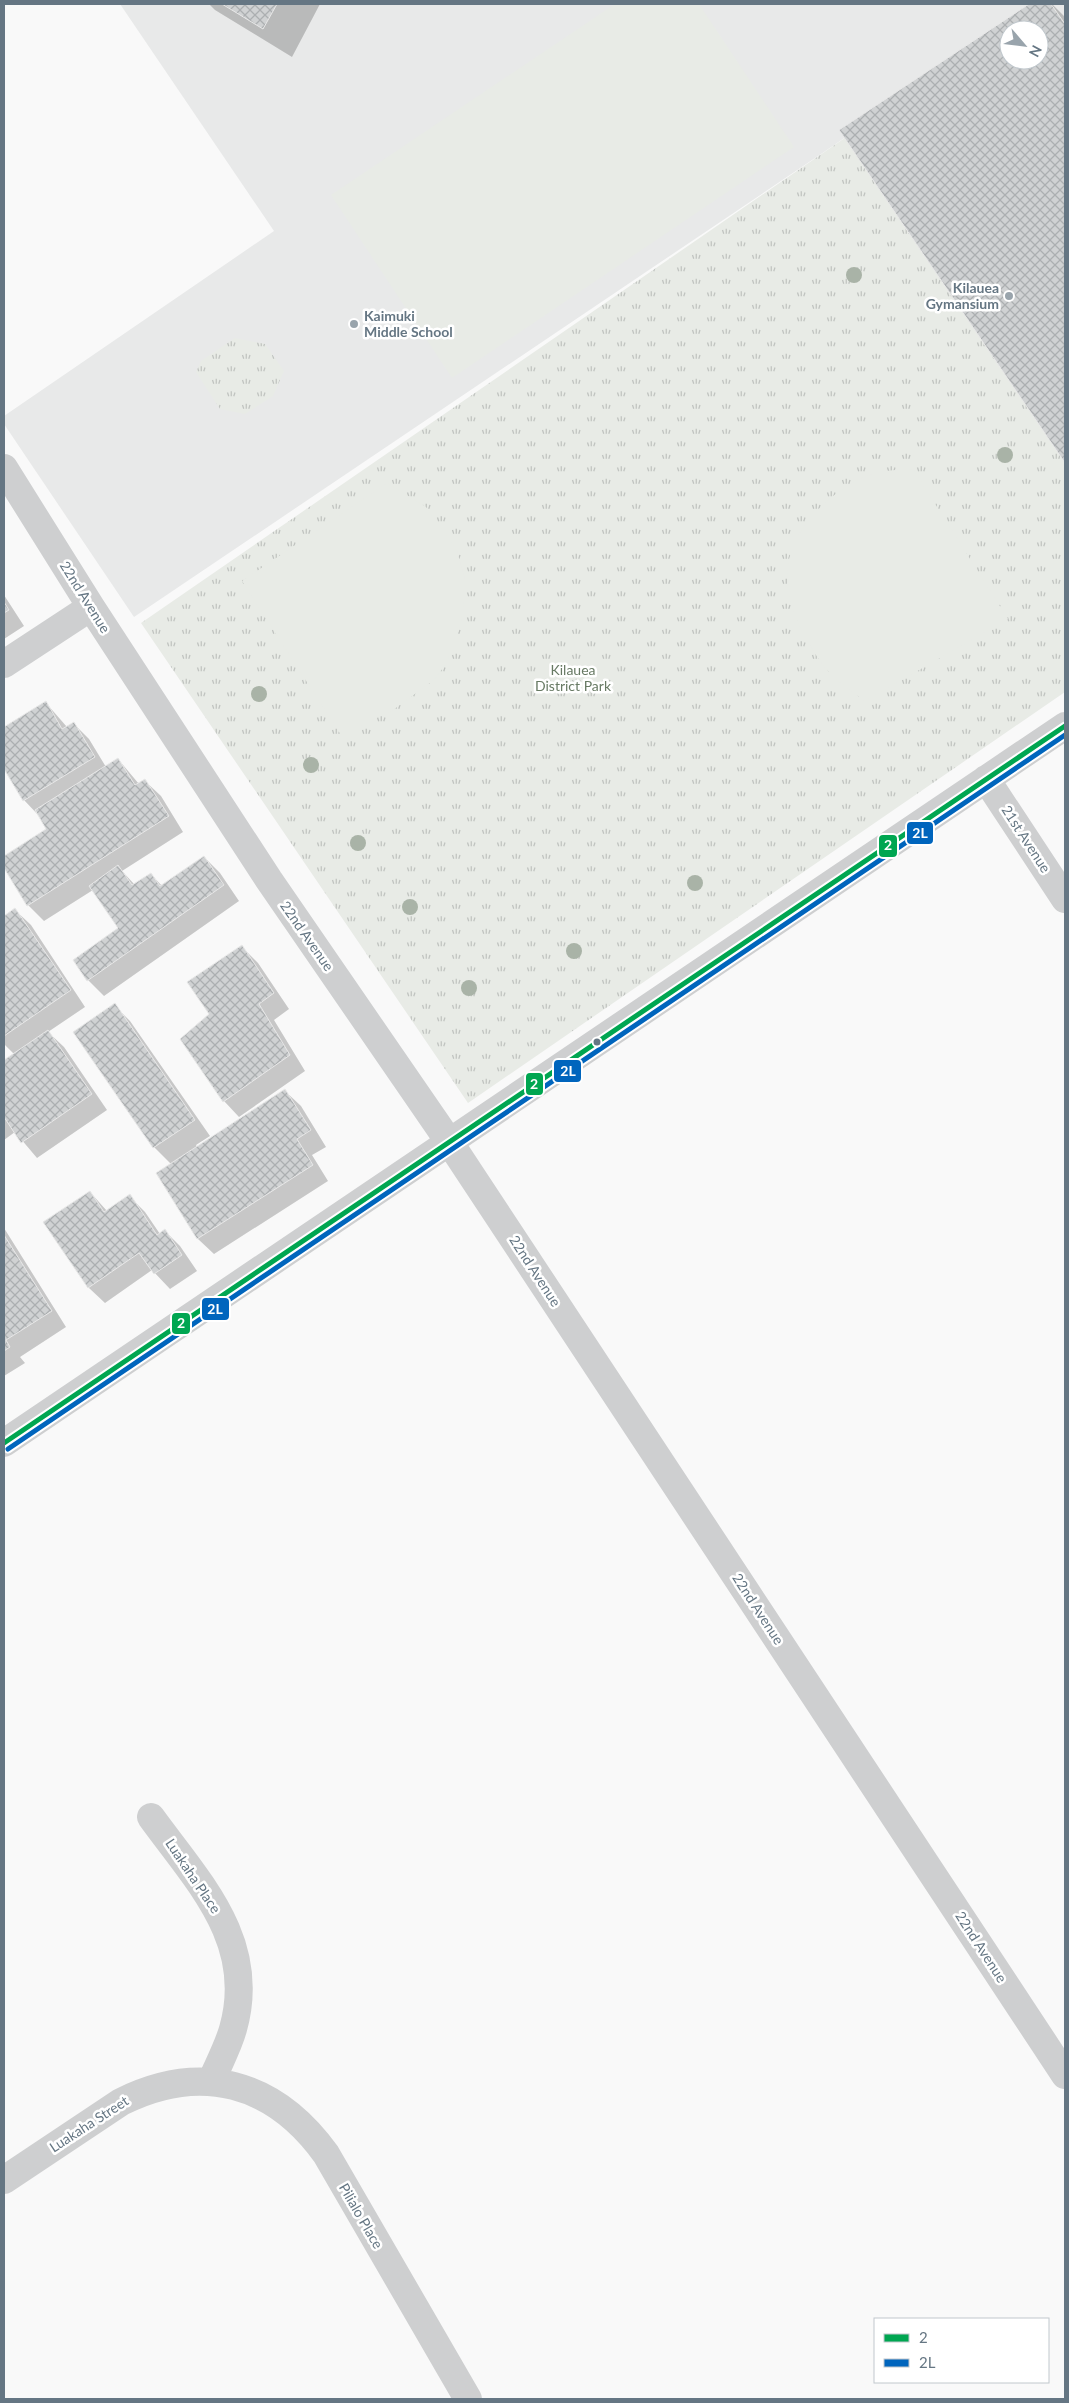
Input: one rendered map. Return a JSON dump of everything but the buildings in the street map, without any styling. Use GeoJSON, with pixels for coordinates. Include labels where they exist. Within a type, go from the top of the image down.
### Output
{"type":"FeatureCollection","features":[{"type":"Feature","properties":{"kind":"street","name":"22nd Avenue"},"geometry":{"type":"LineString","coordinates":[[4,468],[91,607],[269,880],[450,1142],[1065,2075]]}},
{"type":"Feature","properties":{"kind":"street"},"geometry":{"type":"LineString","coordinates":[[4,664],[91,607]]}},
{"type":"Feature","properties":{"kind":"street"},"geometry":{"type":"LineString","coordinates":[[4,1443],[1065,726]]}},
{"type":"Feature","properties":{"kind":"street","name":"21st Avenue"},"geometry":{"type":"LineString","coordinates":[[986,779],[1065,899]]}},
{"type":"Feature","properties":{"kind":"street","name":"Luakaha Place"},"geometry":{"type":"LineString","coordinates":[[151,1816],[216,1908],[233,1944],[238,1963],[239,1988],[233,2029],[211,2082]]}},
{"type":"Feature","properties":{"kind":"street","name":"Luakaha Street"},"geometry":{"type":"LineString","coordinates":[[4,2180],[120,2102],[141,2092],[164,2085],[211,2082]]}},
{"type":"Feature","properties":{"kind":"street","name":"Pilialo Place"},"geometry":{"type":"LineString","coordinates":[[211,2082],[256,2093],[296,2118],[313,2135],[326,2154],[468,2399]]}},
{"type":"Feature","properties":{"kind":"shaded area","name":"Kaimuki Middle School"},"geometry":{"type":"Polygon","coordinates":[[[120,4],[1039,4],[1016,20],[999,20],[999,32],[824,152],[134,617],[4,424],[4,416],[274,231],[120,4]]]}},
{"type":"Feature","properties":{"kind":"shaded area"},"geometry":{"type":"Polygon","coordinates":[[[1052,4],[1065,4],[1065,23],[1052,4]]]}},
{"type":"Feature","properties":{"kind":"green space"},"geometry":{"type":"Polygon","coordinates":[[[615,4],[699,4],[794,147],[452,378],[331,195],[615,4]]]}},
{"type":"Feature","properties":{"kind":"green space","name":"Kilauea District Park"},"geometry":{"type":"Polygon","coordinates":[[[1039,4],[1052,4],[1065,23],[1065,692],[468,1103],[141,623],[999,32],[999,70],[1049,70],[1049,20],[1016,20],[1039,4]]]}},
{"type":"Feature","properties":{"kind":"green space"},"geometry":{"type":"Polygon","coordinates":[[[235,338],[265,344],[284,371],[273,396],[245,414],[220,409],[196,372],[201,361],[235,338]]]}},
{"type":"Feature","properties":{"kind":"green space"},"geometry":{"type":"Polygon","coordinates":[[[913,469],[1008,619],[865,701],[832,675],[810,645],[795,616],[790,599],[787,582],[788,565],[792,549],[799,534],[824,504],[845,487],[875,473],[913,469]]]}},
{"type":"Feature","properties":{"kind":"green space"},"geometry":{"type":"Polygon","coordinates":[[[387,483],[426,507],[457,551],[465,579],[465,596],[460,627],[446,664],[434,680],[393,710],[341,735],[242,581],[387,483]]]}},
{"type":"Feature","properties":{"kind":"transit line","name":"2"},"geometry":{"type":"LineString","coordinates":[[4,1443],[1065,726]]}},
{"type":"Feature","properties":{"kind":"transit line","name":"2L"},"geometry":{"type":"LineString","coordinates":[[8,1449],[1065,735]]}},
{"type":"Feature","properties":{"kind":"place","name":"Kilauea Gymansium"},"geometry":{"type":"Point","coordinates":[1009,296]}},
{"type":"Feature","properties":{"kind":"place","name":"Kaimuki Middle School"},"geometry":{"type":"Point","coordinates":[354,324]}}]}
